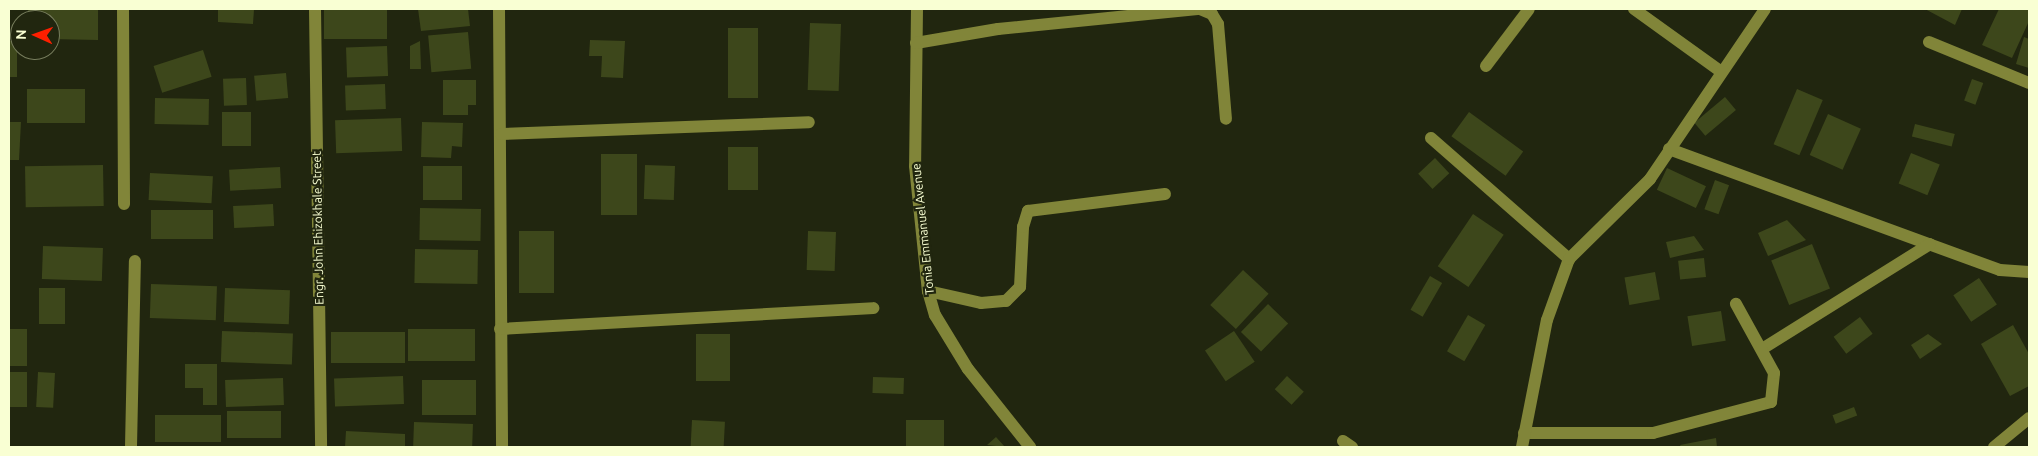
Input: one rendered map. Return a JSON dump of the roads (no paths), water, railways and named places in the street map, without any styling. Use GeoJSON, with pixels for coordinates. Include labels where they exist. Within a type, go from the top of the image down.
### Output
{"type":"FeatureCollection","features":[{"type":"Feature","properties":{"kind":"street"},"geometry":{"type":"LineString","coordinates":[[123,9],[124,204]]}},
{"type":"Feature","properties":{"kind":"street","name":"Engr. John Ehizokhale Street"},"geometry":{"type":"LineString","coordinates":[[315,9],[321,447]]}},
{"type":"Feature","properties":{"kind":"street"},"geometry":{"type":"LineString","coordinates":[[499,9],[502,447]]}},
{"type":"Feature","properties":{"kind":"street","name":"Tonia Emmanuel Avenue"},"geometry":{"type":"LineString","coordinates":[[917,9],[915,166],[928,291],[935,315],[968,369],[1030,447]]}},
{"type":"Feature","properties":{"kind":"street"},"geometry":{"type":"LineString","coordinates":[[916,43],[998,29],[1116,13],[1200,9],[1212,14],[1218,24],[1226,119]]}},
{"type":"Feature","properties":{"kind":"street"},"geometry":{"type":"LineString","coordinates":[[1486,66],[1528,9]]}},
{"type":"Feature","properties":{"kind":"street"},"geometry":{"type":"LineString","coordinates":[[1634,9],[1719,70]]}},
{"type":"Feature","properties":{"kind":"street"},"geometry":{"type":"LineString","coordinates":[[1522,447],[1547,320],[1569,260],[1650,179],[1719,70],[1764,9]]}},
{"type":"Feature","properties":{"kind":"street"},"geometry":{"type":"LineString","coordinates":[[1928,42],[2029,83]]}},
{"type":"Feature","properties":{"kind":"street"},"geometry":{"type":"LineString","coordinates":[[501,134],[810,122]]}},
{"type":"Feature","properties":{"kind":"street"},"geometry":{"type":"LineString","coordinates":[[1431,138],[1569,260]]}},
{"type":"Feature","properties":{"kind":"street"},"geometry":{"type":"LineString","coordinates":[[1669,149],[2000,270],[2029,272]]}},
{"type":"Feature","properties":{"kind":"street"},"geometry":{"type":"LineString","coordinates":[[928,291],[981,303],[1006,301],[1020,287],[1023,227],[1028,211],[1165,194]]}},
{"type":"Feature","properties":{"kind":"street"},"geometry":{"type":"LineString","coordinates":[[1762,349],[1930,244]]}},
{"type":"Feature","properties":{"kind":"street"},"geometry":{"type":"LineString","coordinates":[[131,447],[135,261]]}},
{"type":"Feature","properties":{"kind":"street"},"geometry":{"type":"LineString","coordinates":[[1524,433],[1653,433],[1771,402],[1775,391],[1774,373],[1736,304]]}},
{"type":"Feature","properties":{"kind":"street"},"geometry":{"type":"LineString","coordinates":[[500,328],[873,308]]}},
{"type":"Feature","properties":{"kind":"street"},"geometry":{"type":"LineString","coordinates":[[1994,447],[2029,418]]}}]}
